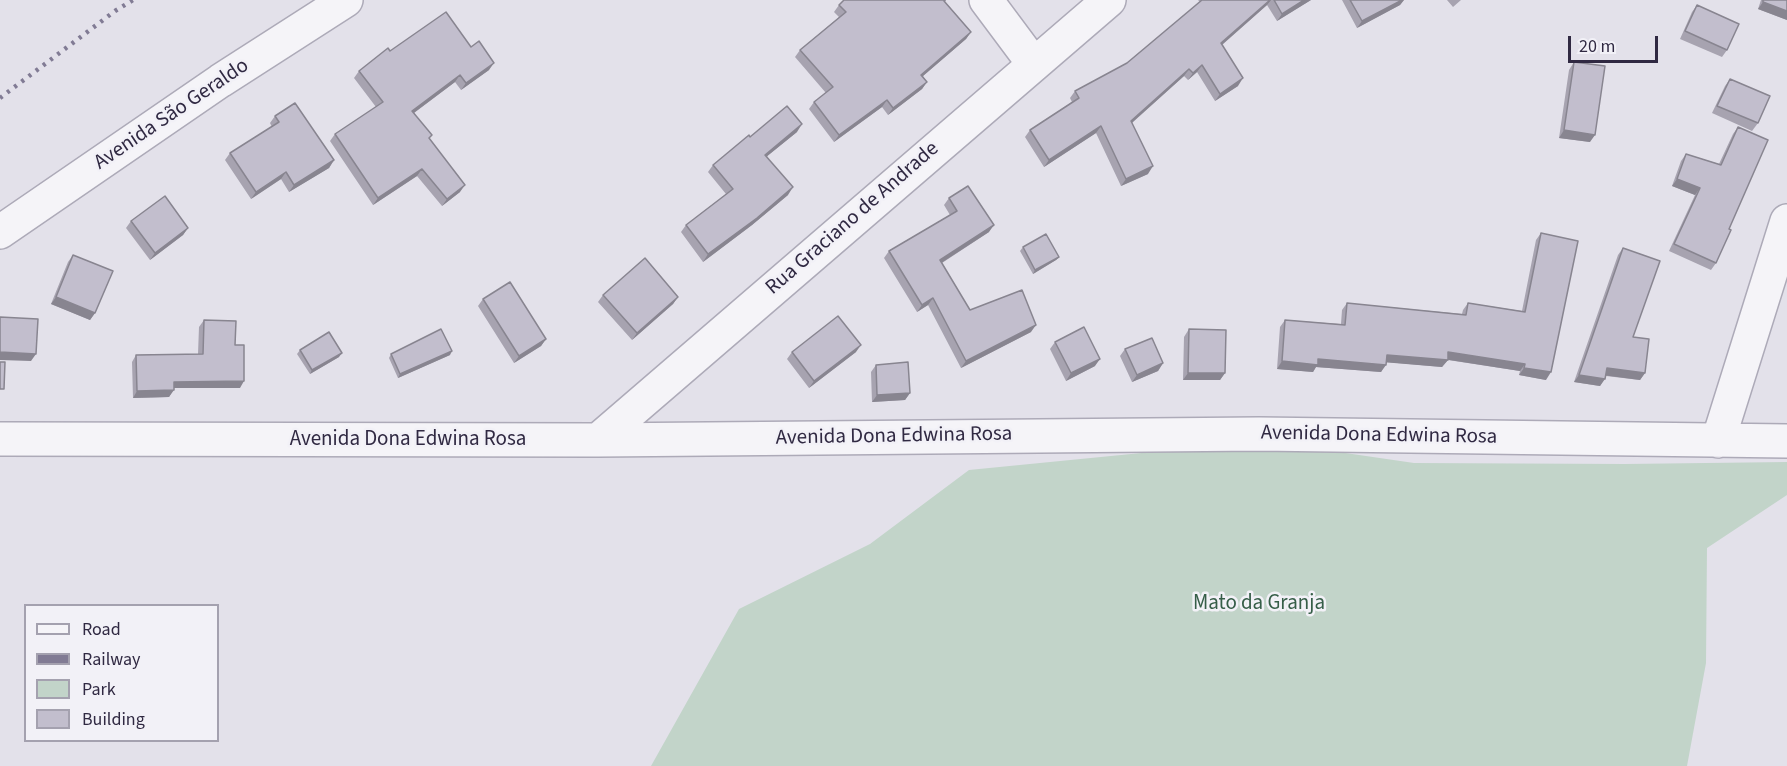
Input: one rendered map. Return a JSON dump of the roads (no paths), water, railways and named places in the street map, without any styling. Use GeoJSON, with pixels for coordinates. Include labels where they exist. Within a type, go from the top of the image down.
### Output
{"type":"FeatureCollection","features":[{"type":"Feature","properties":{"kind":"street","name":"Avenida São Geraldo"},"geometry":{"type":"LineString","coordinates":[[0,232],[220,81],[346,0]]}},
{"type":"Feature","properties":{"kind":"street"},"geometry":{"type":"LineString","coordinates":[[986,0],[1033,63]]}},
{"type":"Feature","properties":{"kind":"street","name":"Rua Graciano de Andrade"},"geometry":{"type":"LineString","coordinates":[[598,440],[1033,63],[1109,0]]}},
{"type":"Feature","properties":{"kind":"street"},"geometry":{"type":"LineString","coordinates":[[1718,441],[1787,221]]}},
{"type":"Feature","properties":{"kind":"street","name":"Avenida Dona Edwina Rosa"},"geometry":{"type":"LineString","coordinates":[[0,439],[598,440],[1259,434],[1787,441]]}},
{"type":"Feature","properties":{"kind":"railway"},"geometry":{"type":"LineString","coordinates":[[0,98],[115,11],[133,0]]}},
{"type":"Feature","properties":{"kind":"park label","name":"Mato da Granja"},"geometry":{"type":"Point","coordinates":[1259,604]}}]}
